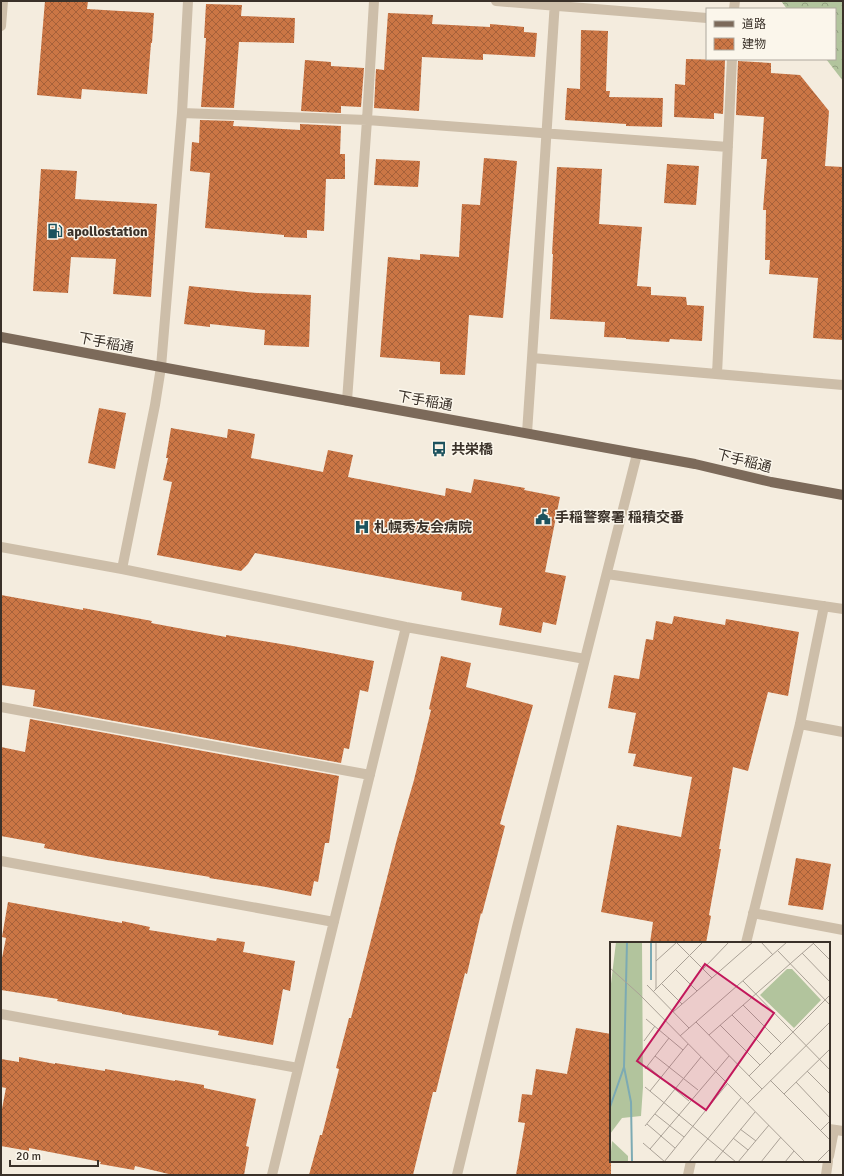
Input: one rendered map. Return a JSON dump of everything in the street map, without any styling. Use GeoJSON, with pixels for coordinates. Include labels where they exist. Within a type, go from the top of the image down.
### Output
{"type":"FeatureCollection","features":[{"type":"Feature","properties":{"kind":"main road","name":"下手稲通"},"geometry":{"type":"LineString","coordinates":[[1,337],[161,368],[695,464],[771,482],[843,495]]}},
{"type":"Feature","properties":{"kind":"street"},"geometry":{"type":"LineString","coordinates":[[1,26],[3,1]]}},
{"type":"Feature","properties":{"kind":"street"},"geometry":{"type":"LineString","coordinates":[[122,569],[161,368],[182,113],[188,1]]}},
{"type":"Feature","properties":{"kind":"street"},"geometry":{"type":"LineString","coordinates":[[347,401],[368,120],[374,1]]}},
{"type":"Feature","properties":{"kind":"street"},"geometry":{"type":"LineString","coordinates":[[496,1],[555,3],[706,18]]}},
{"type":"Feature","properties":{"kind":"street"},"geometry":{"type":"LineString","coordinates":[[527,433],[555,3]]}},
{"type":"Feature","properties":{"kind":"street"},"geometry":{"type":"LineString","coordinates":[[718,374],[732,60]]}},
{"type":"Feature","properties":{"kind":"street"},"geometry":{"type":"LineString","coordinates":[[182,113],[368,120],[728,148]]}},
{"type":"Feature","properties":{"kind":"street"},"geometry":{"type":"LineString","coordinates":[[532,358],[843,385]]}},
{"type":"Feature","properties":{"kind":"street"},"geometry":{"type":"LineString","coordinates":[[457,1175],[517,927],[637,454]]}},
{"type":"Feature","properties":{"kind":"street"},"geometry":{"type":"LineString","coordinates":[[1,547],[122,569],[406,627],[585,659]]}},
{"type":"Feature","properties":{"kind":"street"},"geometry":{"type":"LineString","coordinates":[[607,574],[843,609]]}},
{"type":"Feature","properties":{"kind":"street"},"geometry":{"type":"LineString","coordinates":[[746,942],[800,724],[824,606]]}},
{"type":"Feature","properties":{"kind":"street"},"geometry":{"type":"LineString","coordinates":[[272,1175],[406,627]]}},
{"type":"Feature","properties":{"kind":"street"},"geometry":{"type":"LineString","coordinates":[[1,707],[370,775]]}},
{"type":"Feature","properties":{"kind":"street"},"geometry":{"type":"LineString","coordinates":[[800,724],[843,732]]}},
{"type":"Feature","properties":{"kind":"street"},"geometry":{"type":"LineString","coordinates":[[1,861],[334,922]]}},
{"type":"Feature","properties":{"kind":"street"},"geometry":{"type":"LineString","coordinates":[[754,913],[843,930]]}},
{"type":"Feature","properties":{"kind":"street"},"geometry":{"type":"LineString","coordinates":[[1,1014],[298,1068]]}},
{"type":"Feature","properties":{"kind":"street"},"geometry":{"type":"LineString","coordinates":[[830,1152],[835,1130]]}},
{"type":"Feature","properties":{"kind":"street"},"geometry":{"type":"LineString","coordinates":[[688,1175],[691,1162]]}},
{"type":"Feature","properties":{"kind":"street"},"geometry":{"type":"LineString","coordinates":[[826,1175],[828,1162]]}},
{"type":"Feature","properties":{"kind":"green space"},"geometry":{"type":"Polygon","coordinates":[[[781,1],[843,1],[843,81],[827,60],[836,60],[836,8],[786,8],[781,1]]]}},
{"type":"Feature","properties":{"kind":"building"},"geometry":{"type":"Polygon","coordinates":[[[45,1],[88,1],[87,9],[154,13],[147,94],[82,89],[81,99],[37,95],[45,1]]]}},
{"type":"Feature","properties":{"kind":"building"},"geometry":{"type":"Polygon","coordinates":[[[206,4],[242,5],[241,16],[295,18],[294,43],[239,42],[234,108],[201,107],[206,38],[204,38],[206,4]]]}},
{"type":"Feature","properties":{"kind":"building"},"geometry":{"type":"Polygon","coordinates":[[[388,13],[433,15],[432,24],[490,27],[490,24],[524,27],[524,32],[537,33],[535,57],[483,54],[483,60],[422,57],[419,111],[374,108],[376,69],[384,70],[388,13]]]}},
{"type":"Feature","properties":{"kind":"building"},"geometry":{"type":"Polygon","coordinates":[[[581,30],[608,31],[606,91],[610,91],[609,97],[663,98],[662,127],[626,126],[626,124],[565,120],[567,88],[580,89],[581,30]]]}},
{"type":"Feature","properties":{"kind":"building"},"geometry":{"type":"Polygon","coordinates":[[[686,59],[725,60],[723,114],[714,113],[714,119],[674,117],[675,84],[685,85],[686,59]]]}},
{"type":"Feature","properties":{"kind":"building"},"geometry":{"type":"Polygon","coordinates":[[[305,60],[331,62],[331,66],[364,68],[361,107],[341,106],[341,113],[301,111],[305,60]]]}},
{"type":"Feature","properties":{"kind":"building"},"geometry":{"type":"Polygon","coordinates":[[[738,61],[771,63],[771,73],[800,75],[829,111],[825,166],[843,167],[843,340],[813,338],[818,278],[769,274],[770,260],[765,260],[766,210],[763,210],[767,159],[761,159],[764,117],[736,115],[738,61]]]}},
{"type":"Feature","properties":{"kind":"building"},"geometry":{"type":"Polygon","coordinates":[[[200,120],[234,121],[233,126],[300,130],[300,124],[341,126],[340,154],[345,154],[345,179],[326,179],[324,231],[307,230],[307,238],[284,237],[284,235],[205,228],[210,173],[190,171],[192,142],[199,143],[200,120]]]}},
{"type":"Feature","properties":{"kind":"building"},"geometry":{"type":"Polygon","coordinates":[[[484,158],[517,161],[503,318],[469,315],[465,375],[440,374],[440,362],[380,357],[388,257],[420,260],[420,254],[459,257],[462,204],[480,205],[484,158]]]}},
{"type":"Feature","properties":{"kind":"building"},"geometry":{"type":"Polygon","coordinates":[[[376,159],[420,161],[418,187],[374,185],[376,159]]]}},
{"type":"Feature","properties":{"kind":"building"},"geometry":{"type":"Polygon","coordinates":[[[667,164],[699,166],[696,205],[664,203],[667,164]]]}},
{"type":"Feature","properties":{"kind":"building"},"geometry":{"type":"Polygon","coordinates":[[[557,167],[602,169],[599,224],[642,227],[637,286],[651,287],[651,295],[686,297],[687,305],[704,306],[702,341],[670,339],[669,342],[604,337],[605,322],[550,319],[557,167]]]}},
{"type":"Feature","properties":{"kind":"building"},"geometry":{"type":"Polygon","coordinates":[[[41,169],[77,171],[75,199],[157,204],[151,297],[113,294],[116,259],[71,257],[68,293],[33,291],[41,169]]]}},
{"type":"Feature","properties":{"kind":"building"},"geometry":{"type":"Polygon","coordinates":[[[189,286],[257,293],[311,295],[309,347],[264,345],[265,330],[210,324],[210,327],[184,324],[189,286]]]}},
{"type":"Feature","properties":{"kind":"building"},"geometry":{"type":"Polygon","coordinates":[[[99,408],[126,413],[115,469],[88,463],[99,408]]]}},
{"type":"Feature","properties":{"kind":"building"},"geometry":{"type":"Polygon","coordinates":[[[171,428],[227,438],[228,429],[255,434],[251,458],[323,472],[328,450],[353,455],[348,477],[445,496],[446,488],[471,493],[474,479],[525,488],[524,490],[560,497],[545,572],[566,576],[556,625],[543,622],[541,633],[499,625],[502,608],[461,600],[462,592],[255,553],[248,564],[241,571],[157,555],[172,482],[163,480],[168,458],[166,458],[171,428]]]}},
{"type":"Feature","properties":{"kind":"building"},"geometry":{"type":"Polygon","coordinates":[[[1,595],[83,610],[83,608],[226,637],[226,635],[374,661],[368,692],[360,690],[349,749],[344,748],[341,763],[33,706],[35,690],[1,685],[1,595]]]}},
{"type":"Feature","properties":{"kind":"building"},"geometry":{"type":"Polygon","coordinates":[[[674,616],[725,625],[726,619],[799,632],[788,696],[768,692],[748,771],[733,767],[719,849],[721,849],[709,915],[711,916],[706,942],[650,942],[653,922],[601,912],[617,825],[681,837],[692,777],[633,766],[636,754],[628,753],[636,713],[608,708],[614,675],[639,679],[646,639],[653,640],[656,621],[672,624],[674,616]]]}},
{"type":"Feature","properties":{"kind":"building"},"geometry":{"type":"Polygon","coordinates":[[[441,656],[471,663],[466,687],[533,705],[500,824],[505,826],[482,914],[481,913],[467,974],[465,973],[436,1092],[433,1092],[413,1175],[309,1175],[320,1135],[322,1135],[339,1069],[336,1068],[349,1018],[351,1018],[397,839],[414,780],[431,710],[429,709],[441,656]]]}},
{"type":"Feature","properties":{"kind":"building"},"geometry":{"type":"Polygon","coordinates":[[[30,719],[339,776],[329,843],[325,843],[318,882],[314,881],[311,896],[44,848],[45,844],[1,836],[1,747],[25,752],[30,719]]]}},
{"type":"Feature","properties":{"kind":"building"},"geometry":{"type":"Polygon","coordinates":[[[796,858],[831,864],[823,910],[788,905],[796,858]]]}},
{"type":"Feature","properties":{"kind":"building"},"geometry":{"type":"Polygon","coordinates":[[[8,902],[122,923],[122,921],[150,927],[149,930],[216,941],[217,938],[245,942],[243,952],[295,961],[290,991],[283,989],[273,1045],[218,1035],[219,1031],[57,1001],[58,999],[1,990],[1,963],[6,938],[2,937],[8,902]]]}},
{"type":"Feature","properties":{"kind":"building"},"geometry":{"type":"Polygon","coordinates":[[[576,1028],[610,1034],[611,1175],[516,1175],[525,1123],[518,1122],[522,1094],[532,1095],[536,1069],[567,1074],[576,1028]]]}},
{"type":"Feature","properties":{"kind":"building"},"geometry":{"type":"Polygon","coordinates":[[[19,1057],[55,1064],[105,1071],[105,1069],[204,1085],[204,1088],[256,1099],[246,1146],[249,1147],[244,1175],[173,1175],[135,1166],[134,1170],[100,1164],[101,1162],[29,1148],[29,1151],[1,1146],[1,1114],[6,1088],[1,1087],[1,1059],[19,1062],[19,1057]]]}},
{"type":"Feature","properties":{"kind":"place","name":"apollostation"},"geometry":{"type":"Point","coordinates":[55,231]}},
{"type":"Feature","properties":{"kind":"place","name":"共栄橋"},"geometry":{"type":"Point","coordinates":[439,449]}},
{"type":"Feature","properties":{"kind":"place","name":"手稲警察署 稲積交番"},"geometry":{"type":"Point","coordinates":[543,517]}},
{"type":"Feature","properties":{"kind":"place","name":"札幌秀友会病院"},"geometry":{"type":"Point","coordinates":[362,527]}}]}
